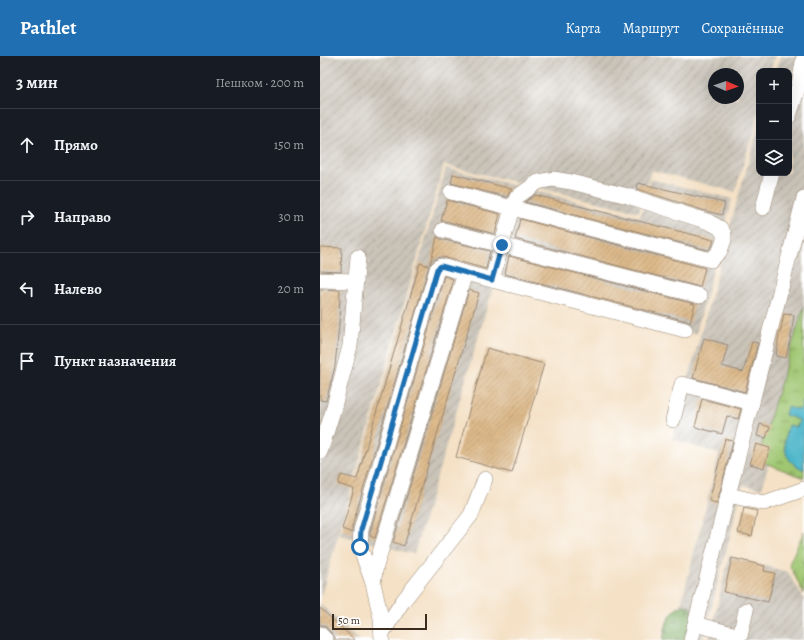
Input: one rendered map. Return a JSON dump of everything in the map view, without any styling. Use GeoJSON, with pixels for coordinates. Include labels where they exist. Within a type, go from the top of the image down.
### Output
{"type":"FeatureCollection","features":[{"type":"Feature","properties":{"kind":"lane"},"geometry":{"type":"LineString","coordinates":[[792,107],[799,86],[804,56]]}},
{"type":"Feature","properties":{"kind":"lane"},"geometry":{"type":"LineString","coordinates":[[763,208],[771,176]]}},
{"type":"Feature","properties":{"kind":"lane"},"geometry":{"type":"LineString","coordinates":[[451,192],[512,208],[711,260],[720,251],[724,240],[724,234],[720,228],[709,222],[628,196],[553,179],[538,182],[517,197],[512,208],[492,280]]}},
{"type":"Feature","properties":{"kind":"lane"},"geometry":{"type":"LineString","coordinates":[[691,640],[804,198]]}},
{"type":"Feature","properties":{"kind":"lane"},"geometry":{"type":"LineString","coordinates":[[443,230],[700,296]]}},
{"type":"Feature","properties":{"kind":"lane"},"geometry":{"type":"LineString","coordinates":[[320,452],[326,414],[350,346],[358,257]]}},
{"type":"Feature","properties":{"kind":"lane"},"geometry":{"type":"LineString","coordinates":[[382,637],[381,618],[373,583],[360,547],[361,530],[437,269],[441,266],[685,330]]}},
{"type":"Feature","properties":{"kind":"lane"},"geometry":{"type":"LineString","coordinates":[[373,583],[465,273]]}},
{"type":"Feature","properties":{"kind":"lane"},"geometry":{"type":"LineString","coordinates":[[320,280],[356,281]]}},
{"type":"Feature","properties":{"kind":"lane"},"geometry":{"type":"LineString","coordinates":[[673,420],[682,384],[752,403]]}},
{"type":"Feature","properties":{"kind":"lane"},"geometry":{"type":"LineString","coordinates":[[382,637],[403,601],[472,515],[485,479]]}},
{"type":"Feature","properties":{"kind":"lane"},"geometry":{"type":"LineString","coordinates":[[728,495],[764,503],[804,488]]}},
{"type":"Feature","properties":{"kind":"lane"},"geometry":{"type":"LineString","coordinates":[[695,624],[740,636],[746,610]]}},
{"type":"Feature","properties":{"kind":"lane"},"geometry":{"type":"LineString","coordinates":[[320,634],[326,640]]}},
{"type":"Feature","properties":{"kind":"shaded area"},"geometry":{"type":"Polygon","coordinates":[[[320,56],[775,56],[771,68],[756,68],[756,121],[735,192],[651,170],[639,212],[444,165],[320,599],[320,56]]]}},
{"type":"Feature","properties":{"kind":"shaded area"},"geometry":{"type":"Polygon","coordinates":[[[781,56],[804,56],[804,327],[762,489],[743,485],[703,640],[672,640],[719,454],[672,439],[738,197],[756,138],[756,176],[792,176],[792,68],[777,68],[781,56]]]}},
{"type":"Feature","properties":{"kind":"shaded area"},"geometry":{"type":"Polygon","coordinates":[[[446,168],[640,217],[650,179],[732,199],[696,334],[494,284],[414,554],[340,535],[446,168]]]}},
{"type":"Feature","properties":{"kind":"shaded area"},"geometry":{"type":"Polygon","coordinates":[[[729,556],[788,572],[804,599],[804,640],[709,640],[729,556]]]}},
{"type":"Feature","properties":{"kind":"shaded area"},"geometry":{"type":"Polygon","coordinates":[[[320,604],[359,640],[320,640],[320,604]]]}},
{"type":"Feature","properties":{"kind":"green space"},"geometry":{"type":"Polygon","coordinates":[[[804,306],[804,478],[757,460],[804,306]]]}},
{"type":"Feature","properties":{"kind":"green space"},"geometry":{"type":"Polygon","coordinates":[[[804,531],[804,594],[789,564],[804,531]]]}},
{"type":"Feature","properties":{"kind":"green space"},"geometry":{"type":"Polygon","coordinates":[[[685,605],[692,609],[697,640],[663,640],[669,618],[675,610],[685,605]]]}},
{"type":"Feature","properties":{"kind":"water"},"geometry":{"type":"Polygon","coordinates":[[[804,398],[804,470],[790,461],[785,451],[788,425],[797,427],[799,420],[785,415],[787,407],[800,410],[804,398]]]}},
{"type":"Feature","properties":{"kind":"building"},"geometry":{"type":"Polygon","coordinates":[[[453,174],[512,189],[507,197],[451,183],[453,174]]]}},
{"type":"Feature","properties":{"kind":"building"},"geometry":{"type":"Polygon","coordinates":[[[638,183],[725,203],[722,215],[637,189],[638,183]]]}},
{"type":"Feature","properties":{"kind":"building"},"geometry":{"type":"Polygon","coordinates":[[[535,195],[714,240],[712,246],[708,250],[525,202],[535,195]]]}},
{"type":"Feature","properties":{"kind":"building"},"geometry":{"type":"Polygon","coordinates":[[[447,200],[500,214],[495,234],[441,221],[447,200]]]}},
{"type":"Feature","properties":{"kind":"building"},"geometry":{"type":"Polygon","coordinates":[[[520,219],[705,268],[700,287],[515,239],[520,219]]]}},
{"type":"Feature","properties":{"kind":"building"},"geometry":{"type":"Polygon","coordinates":[[[437,237],[490,251],[486,269],[443,257],[436,259],[430,265],[437,237]]]}},
{"type":"Feature","properties":{"kind":"building"},"geometry":{"type":"Polygon","coordinates":[[[320,247],[342,248],[341,272],[320,271],[320,247]]]}},
{"type":"Feature","properties":{"kind":"building"},"geometry":{"type":"Polygon","coordinates":[[[509,256],[695,304],[690,323],[505,274],[509,256]]]}},
{"type":"Feature","properties":{"kind":"building"},"geometry":{"type":"Polygon","coordinates":[[[420,263],[429,266],[352,527],[352,533],[342,529],[354,489],[338,484],[341,475],[357,479],[420,263]]]}},
{"type":"Feature","properties":{"kind":"building"},"geometry":{"type":"Polygon","coordinates":[[[444,276],[453,279],[452,285],[375,538],[370,536],[370,532],[444,276]]]}},
{"type":"Feature","properties":{"kind":"building"},"geometry":{"type":"Polygon","coordinates":[[[320,289],[340,290],[339,325],[335,366],[326,401],[320,400],[320,289]]]}},
{"type":"Feature","properties":{"kind":"building"},"geometry":{"type":"Polygon","coordinates":[[[469,290],[479,293],[404,546],[393,542],[469,290]]]}},
{"type":"Feature","properties":{"kind":"building"},"geometry":{"type":"Polygon","coordinates":[[[784,314],[794,315],[786,358],[776,356],[784,314]]]}},
{"type":"Feature","properties":{"kind":"building"},"geometry":{"type":"Polygon","coordinates":[[[704,338],[728,345],[722,366],[743,372],[752,342],[758,343],[745,392],[693,378],[704,338]]]}},
{"type":"Feature","properties":{"kind":"building"},"geometry":{"type":"Polygon","coordinates":[[[487,348],[544,364],[512,473],[456,457],[487,348]]]}},
{"type":"Feature","properties":{"kind":"building"},"geometry":{"type":"Polygon","coordinates":[[[702,399],[741,409],[738,419],[727,416],[722,434],[695,427],[702,399]]]}},
{"type":"Feature","properties":{"kind":"building"},"geometry":{"type":"Polygon","coordinates":[[[760,424],[770,427],[766,438],[757,436],[760,424]]]}},
{"type":"Feature","properties":{"kind":"building"},"geometry":{"type":"Polygon","coordinates":[[[725,439],[733,441],[717,503],[709,501],[725,439]]]}},
{"type":"Feature","properties":{"kind":"building"},"geometry":{"type":"Polygon","coordinates":[[[756,444],[770,448],[764,468],[750,464],[756,444]]]}},
{"type":"Feature","properties":{"kind":"building"},"geometry":{"type":"Polygon","coordinates":[[[744,508],[757,511],[752,536],[738,533],[744,508]]]}},
{"type":"Feature","properties":{"kind":"building"},"geometry":{"type":"Polygon","coordinates":[[[732,558],[765,566],[764,571],[775,573],[768,602],[724,592],[732,558]]]}},
{"type":"Feature","properties":{"kind":"building"},"geometry":{"type":"Polygon","coordinates":[[[320,608],[355,640],[335,640],[335,637],[326,627],[320,625],[320,608]]]}},
{"type":"Feature","properties":{"kind":"route"},"geometry":{"type":"LineString","coordinates":[[360,547],[361,530],[437,269],[441,266],[492,280],[502,245]]}}]}
